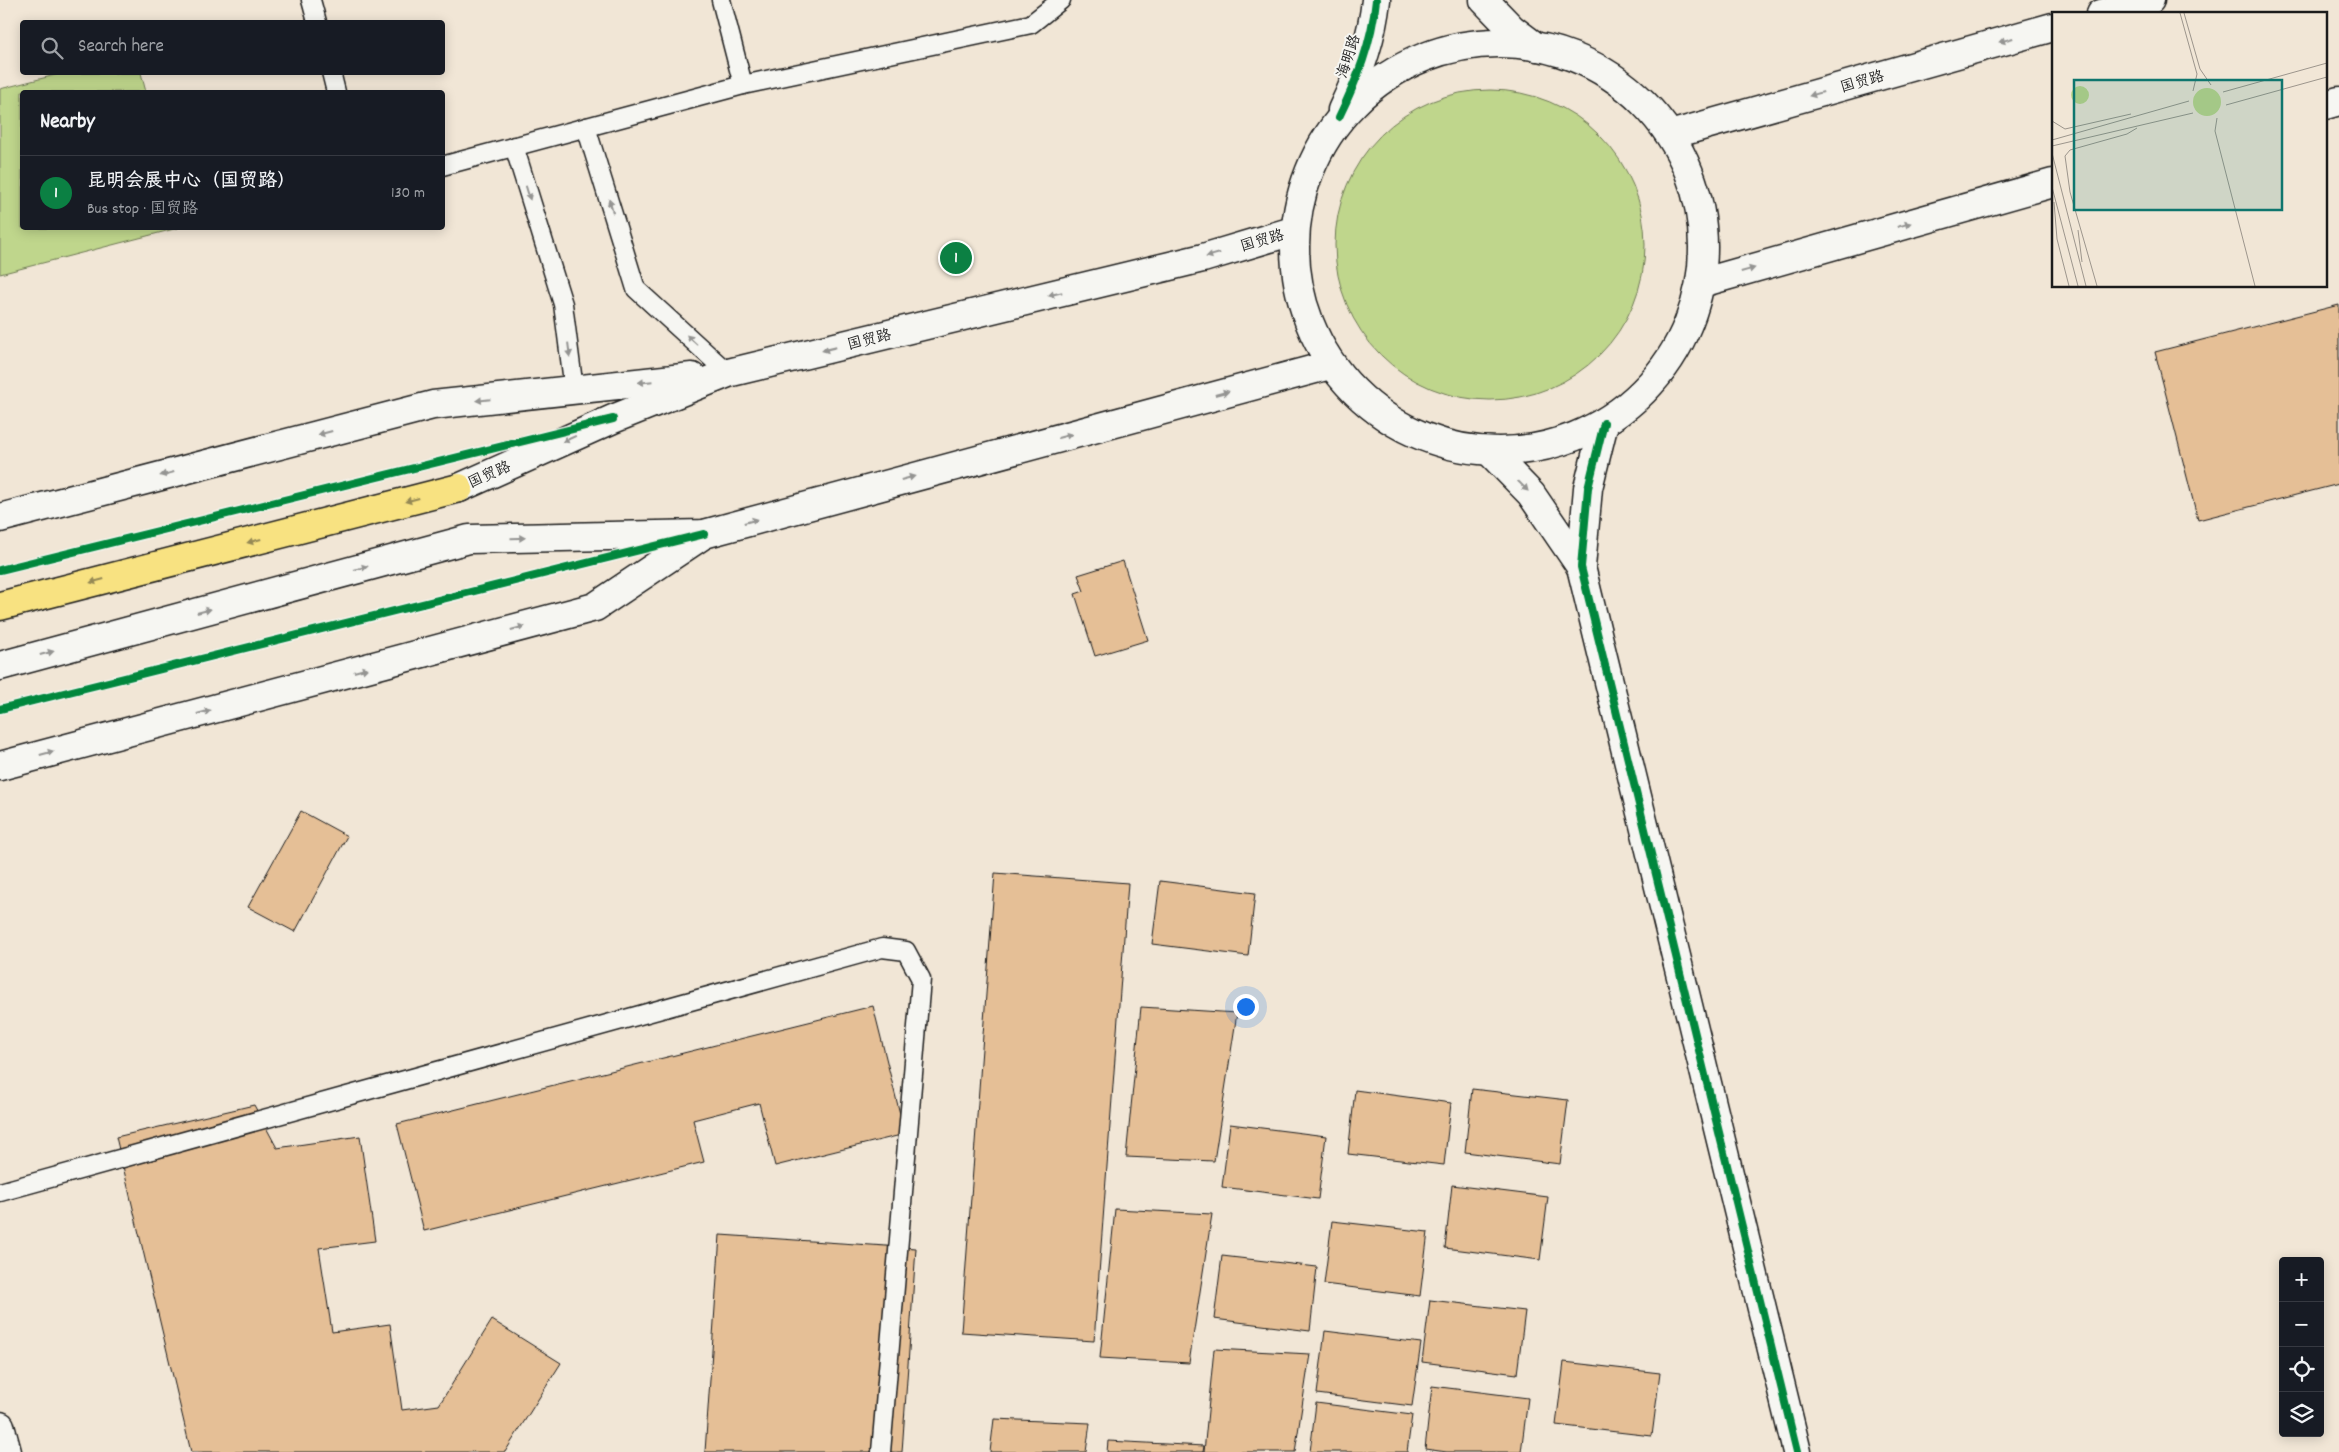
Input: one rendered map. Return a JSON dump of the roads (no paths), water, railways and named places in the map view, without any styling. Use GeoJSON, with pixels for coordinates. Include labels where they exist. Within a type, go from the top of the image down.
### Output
{"type":"FeatureCollection","features":[{"type":"Feature","properties":{"kind":"main road","name":"海明路"},"geometry":{"type":"LineString","coordinates":[[1339,117],[1355,83],[1367,48],[1376,0]]}},
{"type":"Feature","properties":{"kind":"main road"},"geometry":{"type":"LineString","coordinates":[[1484,0],[1512,29],[1540,49]]}},
{"type":"Feature","properties":{"kind":"main road"},"geometry":{"type":"LineString","coordinates":[[2108,12],[2150,0]]}},
{"type":"Feature","properties":{"kind":"main road","name":"国贸路"},"geometry":{"type":"LineString","coordinates":[[1670,135],[2052,27]]}},
{"type":"Feature","properties":{"kind":"main road"},"geometry":{"type":"LineString","coordinates":[[1510,43],[1540,49],[1572,56],[1627,88],[1670,135],[1693,181],[1704,232],[1701,283],[1683,339],[1650,386],[1604,423],[1551,445],[1489,451],[1427,439],[1373,410],[1330,365],[1300,301],[1293,231],[1308,170],[1339,117],[1388,75],[1439,48],[1510,43]]}},
{"type":"Feature","properties":{"kind":"main road"},"geometry":{"type":"LineString","coordinates":[[2326,105],[2339,102]]}},
{"type":"Feature","properties":{"kind":"main road"},"geometry":{"type":"LineString","coordinates":[[1701,283],[2052,183]]}},
{"type":"Feature","properties":{"kind":"main road","name":"国贸路"},"geometry":{"type":"LineString","coordinates":[[0,606],[459,488],[613,419],[728,374],[1203,258],[1293,231]]}},
{"type":"Feature","properties":{"kind":"main road"},"geometry":{"type":"LineString","coordinates":[[0,666],[469,539],[704,534],[1330,365]]}},
{"type":"Feature","properties":{"kind":"main road"},"geometry":{"type":"LineString","coordinates":[[0,518],[433,405],[728,374]]}},
{"type":"Feature","properties":{"kind":"main road"},"geometry":{"type":"LineString","coordinates":[[1604,423],[1588,488],[1581,567],[1797,1452]]}},
{"type":"Feature","properties":{"kind":"main road"},"geometry":{"type":"LineString","coordinates":[[1489,451],[1531,494],[1581,567]]}},
{"type":"Feature","properties":{"kind":"main road"},"geometry":{"type":"LineString","coordinates":[[0,766],[595,607],[704,534]]}},
{"type":"Feature","properties":{"kind":"main road"},"geometry":{"type":"LineString","coordinates":[[0,1426],[7,1452]]}},
{"type":"Feature","properties":{"kind":"lane"},"geometry":{"type":"LineString","coordinates":[[312,0],[317,20]]}},
{"type":"Feature","properties":{"kind":"lane"},"geometry":{"type":"LineString","coordinates":[[721,0],[743,85]]}},
{"type":"Feature","properties":{"kind":"lane"},"geometry":{"type":"LineString","coordinates":[[445,165],[743,85],[1031,24],[1061,0]]}},
{"type":"Feature","properties":{"kind":"lane"},"geometry":{"type":"LineString","coordinates":[[332,75],[336,90]]}},
{"type":"Feature","properties":{"kind":"lane"},"geometry":{"type":"LineString","coordinates":[[586,127],[636,289],[728,374]]}},
{"type":"Feature","properties":{"kind":"lane"},"geometry":{"type":"LineString","coordinates":[[514,146],[563,304],[574,390]]}},
{"type":"Feature","properties":{"kind":"lane"},"geometry":{"type":"LineString","coordinates":[[0,1192],[882,948],[906,951],[921,980],[880,1452]]}},
{"type":"Feature","properties":{"kind":"place","name":"昆明会展中心（国贸路）"},"geometry":{"type":"Point","coordinates":[956,258]}}]}
